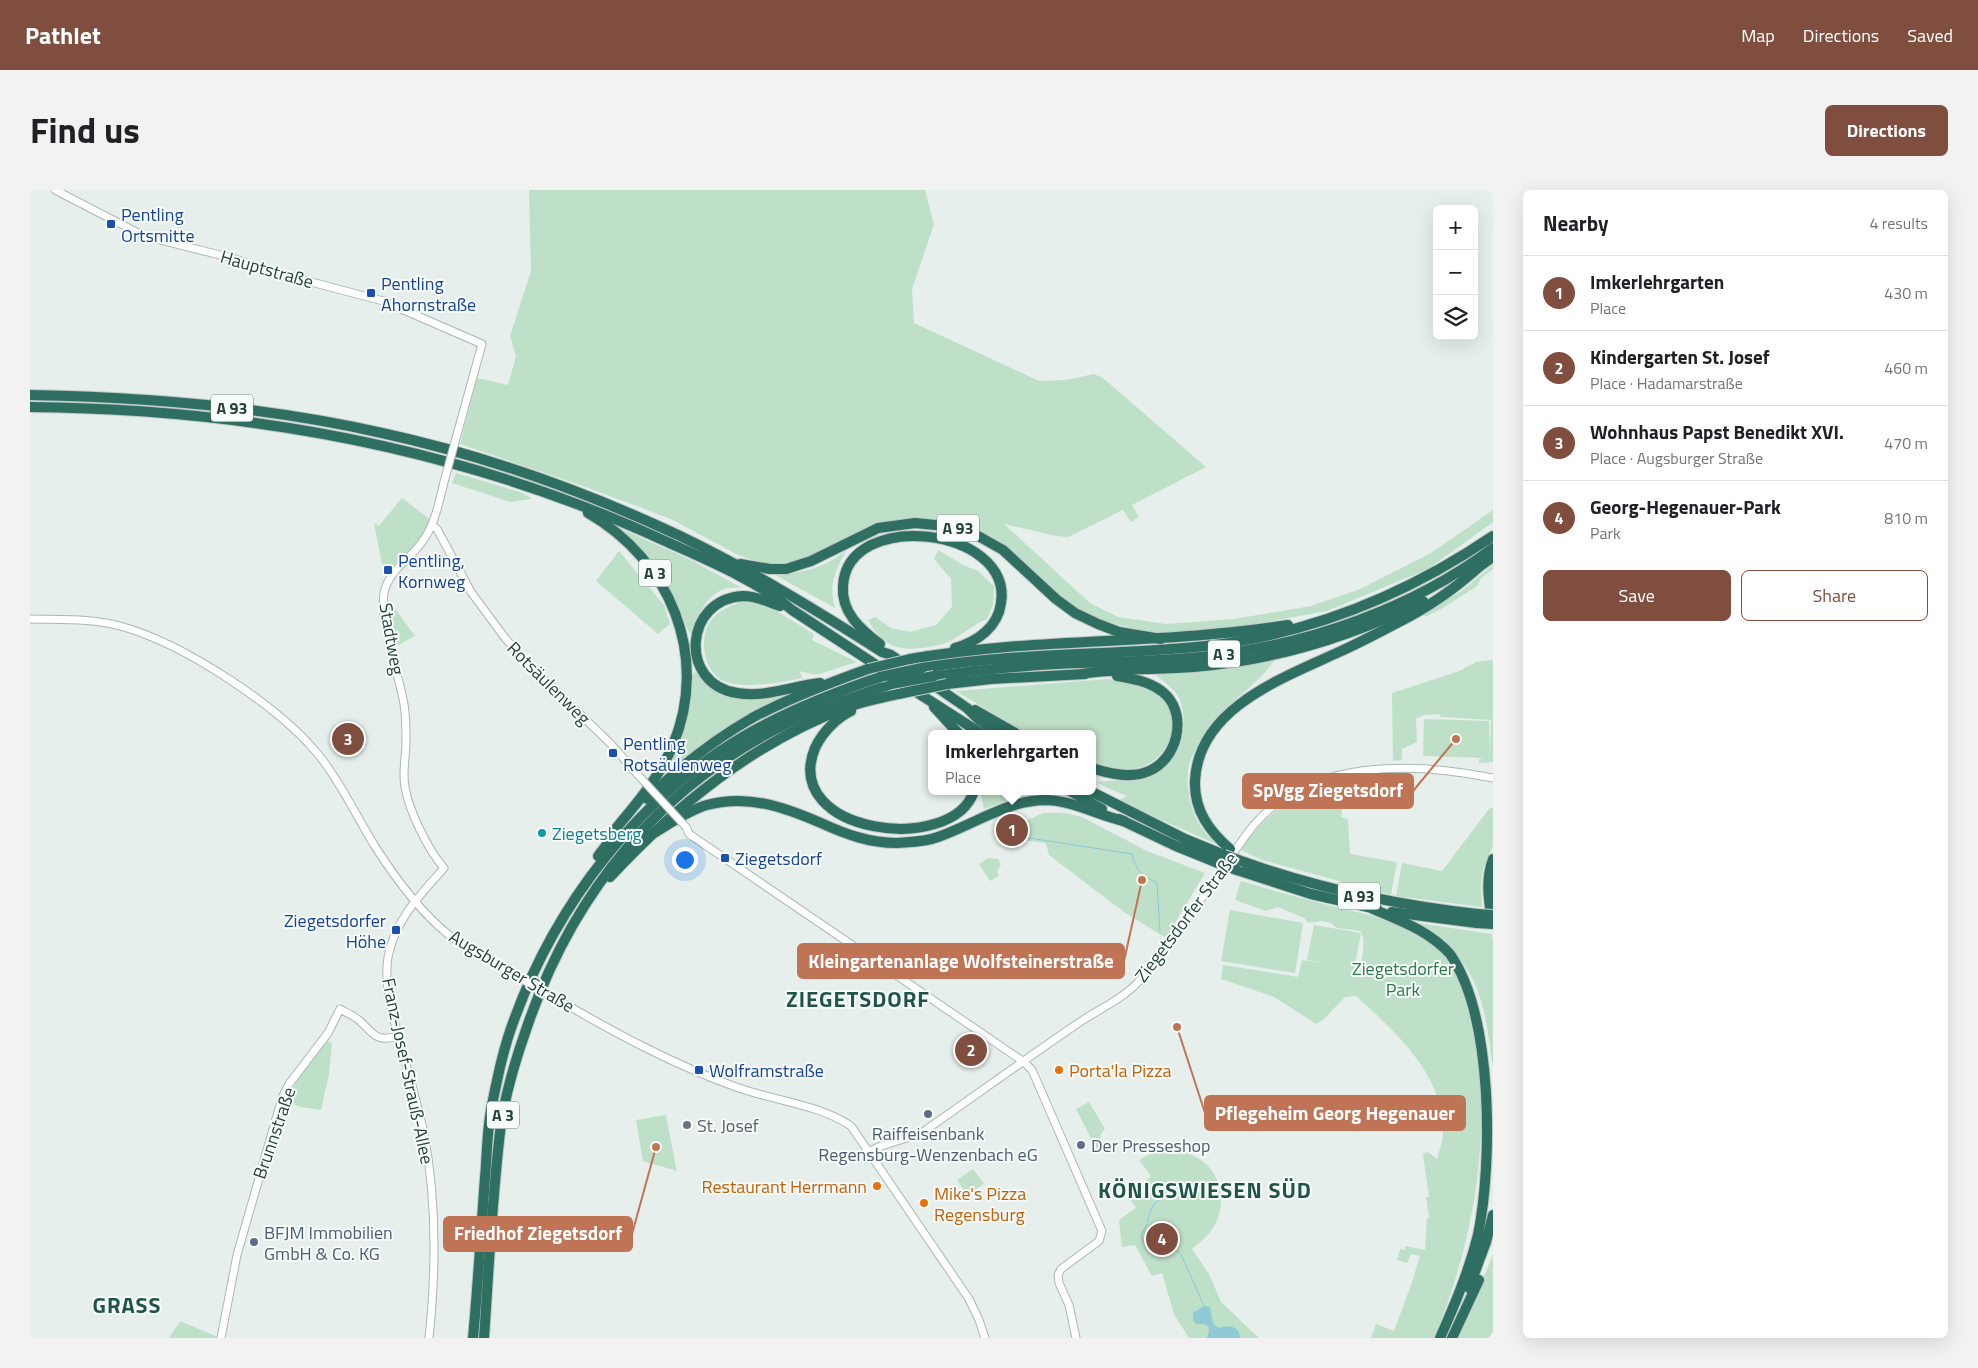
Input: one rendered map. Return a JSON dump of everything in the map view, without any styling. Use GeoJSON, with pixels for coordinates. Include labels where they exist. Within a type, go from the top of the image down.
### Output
{"type":"FeatureCollection","features":[{"type":"Feature","properties":{"kind":"highway","name":"A 93"},"geometry":{"type":"LineString","coordinates":[[30,395],[136,400],[220,407],[315,420],[382,433],[457,452],[552,482],[656,525],[732,562],[797,598],[882,652],[891,655],[967,708],[978,719],[994,730]]}},
{"type":"Feature","properties":{"kind":"highway","name":"A 93"},"geometry":{"type":"LineString","coordinates":[[30,407],[178,414],[263,423],[320,432],[443,460],[562,497],[692,553],[780,600],[792,610],[976,730]]}},
{"type":"Feature","properties":{"kind":"highway","name":"A 3"},"geometry":{"type":"LineString","coordinates":[[562,497],[610,526],[634,546],[650,565],[675,610],[685,654],[686,699],[682,720],[673,747],[652,782],[617,827],[615,834]]}},
{"type":"Feature","properties":{"kind":"highway","name":"A 93"},"geometry":{"type":"LineString","coordinates":[[732,562],[770,569],[786,569],[811,560],[878,528],[915,523],[946,526],[980,537],[1003,550],[1049,593],[1075,613],[1119,632],[1160,639]]}},
{"type":"Feature","properties":{"kind":"highway"},"geometry":{"type":"LineString","coordinates":[[891,655],[886,648],[866,633],[849,615],[844,602],[843,581],[852,560],[868,546],[878,541],[904,536],[920,536],[956,543],[975,552],[996,573],[1002,588],[999,612],[989,629],[973,642],[934,655]]}},
{"type":"Feature","properties":{"kind":"highway","name":"A 3"},"geometry":{"type":"LineString","coordinates":[[473,1338],[490,1113],[513,1021],[530,980],[559,923],[579,891],[606,856],[657,801],[701,765],[742,736],[771,721],[810,702],[880,677],[922,668],[999,657],[1206,646],[1267,636],[1319,622],[1365,606],[1413,584],[1458,559],[1493,536]]}},
{"type":"Feature","properties":{"kind":"highway","name":"A 3"},"geometry":{"type":"LineString","coordinates":[[484,1338],[491,1227],[502,1123],[513,1070],[536,1001],[548,970],[582,907],[618,857],[640,832],[681,794],[727,758],[791,722],[819,709],[891,684],[934,676],[1029,666],[1177,659],[1216,655],[1279,644],[1334,628],[1388,607],[1438,583],[1493,548]]}},
{"type":"Feature","properties":{"kind":"highway","name":"A 3"},"geometry":{"type":"LineString","coordinates":[[1080,674],[1218,664],[1269,656],[1315,644],[1374,624],[1415,605],[1493,557]]}},
{"type":"Feature","properties":{"kind":"highway","name":"A 3"},"geometry":{"type":"LineString","coordinates":[[1244,862],[1224,856],[1216,837],[1205,823],[1200,811],[1195,786],[1196,772],[1202,751],[1212,734],[1237,707],[1265,687],[1400,622],[1448,592],[1481,565]]}},
{"type":"Feature","properties":{"kind":"highway","name":"A 93"},"geometry":{"type":"LineString","coordinates":[[792,610],[761,598],[743,596],[731,598],[713,608],[704,617],[696,638],[695,649],[702,670],[714,684],[723,690],[737,693],[766,693],[831,682]]}},
{"type":"Feature","properties":{"kind":"highway"},"geometry":{"type":"LineString","coordinates":[[831,682],[868,669],[934,655],[1023,646],[1215,635],[1319,622]]}},
{"type":"Feature","properties":{"kind":"highway"},"geometry":{"type":"LineString","coordinates":[[582,907],[595,897],[619,868],[689,800],[730,769],[776,740],[849,706],[903,692],[947,684],[999,678],[1080,674],[1129,678],[1152,686],[1166,694],[1176,714],[1177,724],[1175,742],[1170,753],[1149,771],[1120,775],[1096,769]]}},
{"type":"Feature","properties":{"kind":"highway","name":"A 3"},"geometry":{"type":"LineString","coordinates":[[579,891],[581,882],[615,834],[654,791],[691,760],[752,719],[831,682]]}},
{"type":"Feature","properties":{"kind":"highway"},"geometry":{"type":"LineString","coordinates":[[878,699],[848,712],[838,720],[818,741],[812,755],[810,772],[817,792],[831,809],[842,816],[862,823],[887,828],[911,829],[931,825],[952,816],[968,803],[972,795]]}},
{"type":"Feature","properties":{"kind":"highway"},"geometry":{"type":"LineString","coordinates":[[929,700],[955,730]]}},
{"type":"Feature","properties":{"kind":"highway","name":"A 93"},"geometry":{"type":"LineString","coordinates":[[967,708],[1011,730]]}},
{"type":"Feature","properties":{"kind":"highway","name":"A 93"},"geometry":{"type":"LineString","coordinates":[[1096,794],[1186,840],[1224,856],[1237,870],[1311,894],[1373,909],[1420,917],[1477,918],[1493,915]]}},
{"type":"Feature","properties":{"kind":"highway","name":"A 93"},"geometry":{"type":"LineString","coordinates":[[1077,795],[1124,821],[1176,846],[1224,856]]}},
{"type":"Feature","properties":{"kind":"highway","name":"A 93"},"geometry":{"type":"LineString","coordinates":[[654,833],[707,805],[741,801],[782,807],[844,833],[879,843],[909,842],[936,838],[1013,805],[1043,800],[1064,802],[1109,818],[1124,821]]}},
{"type":"Feature","properties":{"kind":"highway","name":"A 93"},"geometry":{"type":"LineString","coordinates":[[1493,860],[1488,874],[1488,891],[1493,925]]}},
{"type":"Feature","properties":{"kind":"highway","name":"A 93"},"geometry":{"type":"LineString","coordinates":[[1244,862],[1312,884],[1357,895],[1477,918],[1493,925]]}},
{"type":"Feature","properties":{"kind":"highway","name":"A 93"},"geometry":{"type":"LineString","coordinates":[[1373,909],[1422,931],[1451,955],[1473,989],[1481,1014],[1486,1040],[1491,1083],[1492,1116],[1492,1151],[1486,1196],[1478,1235],[1465,1281],[1442,1338]]}},
{"type":"Feature","properties":{"kind":"highway","name":"A 93"},"geometry":{"type":"LineString","coordinates":[[1442,1338],[1472,1281],[1493,1216]]}},
{"type":"Feature","properties":{"kind":"highway"},"geometry":{"type":"LineString","coordinates":[[1452,1338],[1475,1292],[1493,1242]]}},
{"type":"Feature","properties":{"kind":"street","name":"Hauptstraße"},"geometry":{"type":"LineString","coordinates":[[55,190],[144,236],[232,258],[266,270],[385,302],[482,344]]}},
{"type":"Feature","properties":{"kind":"street","name":"Stadtweg"},"geometry":{"type":"LineString","coordinates":[[436,859],[427,847],[405,788],[406,742],[404,708],[388,637],[383,598],[385,589],[393,574],[423,542],[432,525],[482,344]]}},
{"type":"Feature","properties":{"kind":"street","name":"Rotsäulenweg"},"geometry":{"type":"LineString","coordinates":[[432,525],[437,529],[471,592],[504,638],[527,663],[611,744],[686,827],[689,834],[1024,1062]]}},
{"type":"Feature","properties":{"kind":"street","name":"Augsburger Straße"},"geometry":{"type":"LineString","coordinates":[[30,619],[97,622],[120,626],[140,632],[167,644],[198,661],[255,698],[279,716],[304,739],[321,758],[344,790],[375,847],[414,901],[448,934],[504,969],[650,1052],[738,1088],[829,1114],[852,1126],[969,1299],[985,1338]]}},
{"type":"Feature","properties":{"kind":"street","name":"Ziegetsdorfer Straße"},"geometry":{"type":"LineString","coordinates":[[870,1152],[880,1146],[922,1132],[1139,981],[1173,939],[1254,826],[1271,809],[1288,797],[1309,785],[1322,781],[1347,774],[1379,770],[1416,767],[1493,778]]}},
{"type":"Feature","properties":{"kind":"street","name":"Franz-Josef-Strauß-Allee"},"geometry":{"type":"LineString","coordinates":[[429,1338],[434,1280],[434,1232],[431,1192],[424,1136],[387,989],[386,971],[396,930],[414,901],[444,868],[436,859]]}},
{"type":"Feature","properties":{"kind":"street","name":"Brunnstraße"},"geometry":{"type":"LineString","coordinates":[[221,1338],[237,1255],[277,1113],[289,1084],[328,1033],[340,1009],[352,1015],[376,1037],[388,1039],[399,1036]]}},
{"type":"Feature","properties":{"kind":"street"},"geometry":{"type":"LineString","coordinates":[[1024,1062],[1032,1070],[1102,1231],[1099,1241],[1062,1269],[1058,1275],[1059,1283],[1069,1305],[1076,1338]]}},
{"type":"Feature","properties":{"kind":"green space"},"geometry":{"type":"Polygon","coordinates":[[[529,190],[925,190],[934,224],[912,289],[914,323],[1039,381],[1066,380],[1094,374],[1103,378],[1206,467],[1132,505],[1139,517],[1131,522],[1123,510],[1068,537],[1004,524],[1090,603],[1118,617],[1166,624],[1234,619],[1311,606],[1360,589],[1431,553],[1493,510],[1493,522],[1428,569],[1327,611],[1216,631],[1151,632],[1100,621],[1077,610],[1059,597],[997,540],[974,529],[937,520],[898,520],[877,525],[793,564],[774,566],[740,556],[671,519],[583,486],[460,444],[477,378],[508,385],[516,356],[510,336],[531,271],[529,190]]]}},
{"type":"Feature","properties":{"kind":"green space"},"geometry":{"type":"Polygon","coordinates":[[[456,473],[523,493],[532,499],[510,502],[452,483],[456,473]]]}},
{"type":"Feature","properties":{"kind":"green space"},"geometry":{"type":"Polygon","coordinates":[[[402,498],[431,520],[419,542],[389,569],[385,568],[382,564],[374,523],[379,526],[402,498]]]}},
{"type":"Feature","properties":{"kind":"green space"},"geometry":{"type":"Polygon","coordinates":[[[619,528],[693,561],[742,588],[724,589],[716,593],[702,609],[690,634],[664,576],[641,548],[619,528]]]}},
{"type":"Feature","properties":{"kind":"green space"},"geometry":{"type":"Polygon","coordinates":[[[938,550],[963,565],[978,571],[994,586],[993,605],[987,619],[946,643],[909,649],[893,646],[880,636],[868,620],[875,617],[891,628],[910,632],[936,625],[952,607],[951,579],[934,559],[938,550]]]}},
{"type":"Feature","properties":{"kind":"green space"},"geometry":{"type":"Polygon","coordinates":[[[619,551],[664,605],[670,624],[658,634],[596,581],[619,551]]]}},
{"type":"Feature","properties":{"kind":"green space"},"geometry":{"type":"Polygon","coordinates":[[[846,551],[834,578],[832,591],[835,608],[775,575],[813,569],[846,551]]]}},
{"type":"Feature","properties":{"kind":"green space"},"geometry":{"type":"Polygon","coordinates":[[[1493,565],[1493,569],[1481,578],[1477,586],[1425,617],[1424,613],[1463,590],[1493,565]]]}},
{"type":"Feature","properties":{"kind":"green space"},"geometry":{"type":"Polygon","coordinates":[[[743,601],[762,602],[814,634],[812,640],[857,662],[816,675],[799,671],[803,678],[773,683],[749,685],[728,683],[720,679],[709,666],[706,657],[704,638],[706,630],[716,615],[743,601]]]}},
{"type":"Feature","properties":{"kind":"green space"},"geometry":{"type":"Polygon","coordinates":[[[385,602],[395,609],[415,636],[393,648],[385,602]]]}},
{"type":"Feature","properties":{"kind":"green space"},"geometry":{"type":"Polygon","coordinates":[[[1493,660],[1493,762],[1479,763],[1479,759],[1485,758],[1423,756],[1424,719],[1489,721],[1490,758],[1491,720],[1441,717],[1439,714],[1424,715],[1416,719],[1417,742],[1402,749],[1402,760],[1393,761],[1392,693],[1457,672],[1476,662],[1493,660]]]}},
{"type":"Feature","properties":{"kind":"green space"},"geometry":{"type":"Polygon","coordinates":[[[1274,661],[1253,685],[1214,720],[1198,744],[1189,765],[1188,785],[1192,807],[1197,821],[1216,844],[1118,801],[1127,796],[1097,782],[1131,780],[1151,776],[1169,763],[1176,754],[1183,733],[1183,711],[1176,693],[1156,675],[1226,669],[1274,661]]]}},
{"type":"Feature","properties":{"kind":"green space"},"geometry":{"type":"Polygon","coordinates":[[[696,672],[706,683],[727,696],[749,699],[788,695],[719,733],[664,775],[680,739],[687,714],[691,675],[696,672]]]}},
{"type":"Feature","properties":{"kind":"green space"},"geometry":{"type":"Polygon","coordinates":[[[1108,679],[1133,682],[1156,692],[1166,701],[1173,723],[1171,735],[1159,756],[1149,764],[1126,769],[1096,766],[1096,730],[1020,730],[956,691],[1108,679]]]}},
{"type":"Feature","properties":{"kind":"green space"},"geometry":{"type":"Polygon","coordinates":[[[1347,778],[1341,817],[1348,819],[1350,854],[1397,862],[1391,895],[1262,860],[1241,850],[1262,824],[1286,803],[1315,788],[1347,778]]]}},
{"type":"Feature","properties":{"kind":"green space"},"geometry":{"type":"Polygon","coordinates":[[[981,795],[1022,795],[984,809],[981,795]]]}},
{"type":"Feature","properties":{"kind":"green space"},"geometry":{"type":"Polygon","coordinates":[[[1493,807],[1493,846],[1483,869],[1481,883],[1482,907],[1396,896],[1402,863],[1442,871],[1489,809],[1493,807]]]}},
{"type":"Feature","properties":{"kind":"green space"},"geometry":{"type":"Polygon","coordinates":[[[1043,813],[1065,813],[1082,817],[1147,851],[1205,873],[1166,938],[1124,912],[1049,855],[1046,843],[1023,840],[1026,821],[1043,813]]]}},
{"type":"Feature","properties":{"kind":"green space"},"geometry":{"type":"Polygon","coordinates":[[[988,858],[998,859],[1001,864],[997,872],[999,876],[990,881],[979,864],[988,858]]]}},
{"type":"Feature","properties":{"kind":"green space","name":"Ziegetsdorfer Park"},"geometry":{"type":"Polygon","coordinates":[[[1241,881],[1395,923],[1421,936],[1433,945],[1459,975],[1469,1005],[1479,1058],[1481,1086],[1480,1145],[1474,1201],[1466,1241],[1445,1311],[1434,1338],[1371,1338],[1376,1324],[1394,1331],[1411,1285],[1420,1256],[1411,1254],[1407,1263],[1397,1260],[1400,1249],[1405,1250],[1405,1246],[1425,1250],[1427,1218],[1429,1218],[1426,1197],[1429,1197],[1423,1154],[1421,1154],[1428,1152],[1437,1159],[1442,1143],[1441,1112],[1436,1092],[1415,1056],[1386,1024],[1356,996],[1345,997],[1323,1020],[1316,1024],[1274,997],[1221,979],[1223,965],[1298,977],[1302,960],[1329,964],[1307,960],[1314,925],[1361,933],[1354,969],[1360,970],[1363,955],[1361,931],[1337,928],[1331,923],[1320,921],[1309,923],[1304,918],[1278,907],[1266,911],[1235,900],[1241,881]]]}},
{"type":"Feature","properties":{"kind":"green space"},"geometry":{"type":"Polygon","coordinates":[[[1230,910],[1303,923],[1295,973],[1221,961],[1230,910]]]}},
{"type":"Feature","properties":{"kind":"green space"},"geometry":{"type":"Polygon","coordinates":[[[1417,923],[1492,934],[1493,1069],[1486,1021],[1471,975],[1451,950],[1417,923]]]}},
{"type":"Feature","properties":{"kind":"green space"},"geometry":{"type":"Polygon","coordinates":[[[327,1040],[332,1044],[329,1074],[321,1110],[301,1107],[285,1101],[303,1071],[327,1040]]]}},
{"type":"Feature","properties":{"kind":"green space"},"geometry":{"type":"Polygon","coordinates":[[[1089,1102],[1105,1129],[1101,1133],[1100,1138],[1104,1147],[1098,1152],[1076,1109],[1089,1102]]]}},
{"type":"Feature","properties":{"kind":"green space"},"geometry":{"type":"Polygon","coordinates":[[[666,1115],[677,1171],[643,1161],[636,1120],[666,1115]]]}},
{"type":"Feature","properties":{"kind":"green space"},"geometry":{"type":"Polygon","coordinates":[[[1178,1151],[1196,1157],[1212,1170],[1217,1179],[1221,1198],[1218,1218],[1209,1234],[1192,1249],[1209,1274],[1221,1302],[1259,1338],[1189,1338],[1174,1314],[1162,1273],[1152,1276],[1135,1245],[1122,1247],[1119,1220],[1136,1208],[1127,1195],[1151,1176],[1139,1160],[1154,1152],[1178,1151]]]}},
{"type":"Feature","properties":{"kind":"green space"},"geometry":{"type":"Polygon","coordinates":[[[973,1169],[984,1184],[967,1195],[957,1180],[973,1169]]]}},
{"type":"Feature","properties":{"kind":"green space"},"geometry":{"type":"Polygon","coordinates":[[[1493,1254],[1493,1338],[1456,1338],[1475,1300],[1493,1254]]]}},
{"type":"Feature","properties":{"kind":"green space"},"geometry":{"type":"Polygon","coordinates":[[[180,1321],[218,1337],[218,1338],[169,1338],[180,1321]]]}},
{"type":"Feature","properties":{"kind":"water"},"geometry":{"type":"Polygon","coordinates":[[[1204,1306],[1210,1307],[1213,1323],[1218,1328],[1235,1328],[1240,1338],[1207,1338],[1208,1326],[1196,1324],[1193,1320],[1193,1313],[1204,1306]]]}},
{"type":"Feature","properties":{"kind":"waterway"},"geometry":{"type":"LineString","coordinates":[[1023,837],[1132,854],[1140,872],[1152,881],[1157,882],[1160,931]]}},
{"type":"Feature","properties":{"kind":"waterway"},"geometry":{"type":"LineString","coordinates":[[1147,1222],[1152,1207],[1159,1200],[1159,1191],[1167,1187]]}},
{"type":"Feature","properties":{"kind":"waterway"},"geometry":{"type":"LineString","coordinates":[[1147,1224],[1141,1235],[1148,1247],[1150,1245],[1154,1249],[1163,1248],[1167,1252],[1175,1251],[1180,1253]]}},
{"type":"Feature","properties":{"kind":"waterway"},"geometry":{"type":"LineString","coordinates":[[1146,1230],[1153,1239],[1151,1245]]}},
{"type":"Feature","properties":{"kind":"waterway"},"geometry":{"type":"LineString","coordinates":[[1181,1254],[1204,1306]]}},
{"type":"Feature","properties":{"kind":"place","name":"Pentling Ortsmitte"},"geometry":{"type":"Point","coordinates":[111,224]}},
{"type":"Feature","properties":{"kind":"place","name":"Pentling Ahornstraße"},"geometry":{"type":"Point","coordinates":[371,293]}},
{"type":"Feature","properties":{"kind":"place","name":"Pentling, Kornweg"},"geometry":{"type":"Point","coordinates":[388,570]}},
{"type":"Feature","properties":{"kind":"place","name":"Wohnhaus Papst Benedikt XVI."},"geometry":{"type":"Point","coordinates":[348,739]}},
{"type":"Feature","properties":{"kind":"place","name":"SpVgg Ziegetsdorf"},"geometry":{"type":"Point","coordinates":[1456,739]}},
{"type":"Feature","properties":{"kind":"place","name":"Pentling Rotsäulenweg"},"geometry":{"type":"Point","coordinates":[613,753]}},
{"type":"Feature","properties":{"kind":"place","name":"Imkerlehrgarten"},"geometry":{"type":"Point","coordinates":[1012,830]}},
{"type":"Feature","properties":{"kind":"place","name":"Ziegetsberg"},"geometry":{"type":"Point","coordinates":[542,833]}},
{"type":"Feature","properties":{"kind":"place","name":"Ziegetsdorf"},"geometry":{"type":"Point","coordinates":[725,858]}},
{"type":"Feature","properties":{"kind":"place","name":"Kleingartenanlage Wolfsteinerstraße"},"geometry":{"type":"Point","coordinates":[1142,880]}},
{"type":"Feature","properties":{"kind":"place","name":"Ziegetsdorfer Höhe"},"geometry":{"type":"Point","coordinates":[396,930]}},
{"type":"Feature","properties":{"kind":"place","name":"Pflegeheim Georg Hegenauer"},"geometry":{"type":"Point","coordinates":[1177,1027]}},
{"type":"Feature","properties":{"kind":"place","name":"Kindergarten St. Josef"},"geometry":{"type":"Point","coordinates":[971,1050]}},
{"type":"Feature","properties":{"kind":"place","name":"Wolframstraße"},"geometry":{"type":"Point","coordinates":[699,1070]}},
{"type":"Feature","properties":{"kind":"place","name":"Porta'la Pizza"},"geometry":{"type":"Point","coordinates":[1059,1070]}},
{"type":"Feature","properties":{"kind":"place","name":"Raiffeisenbank Regensburg-Wenzenbach eG"},"geometry":{"type":"Point","coordinates":[928,1114]}},
{"type":"Feature","properties":{"kind":"place","name":"St. Josef"},"geometry":{"type":"Point","coordinates":[687,1125]}},
{"type":"Feature","properties":{"kind":"place","name":"Der Presseshop"},"geometry":{"type":"Point","coordinates":[1081,1145]}},
{"type":"Feature","properties":{"kind":"place","name":"Friedhof Ziegetsdorf"},"geometry":{"type":"Point","coordinates":[656,1147]}},
{"type":"Feature","properties":{"kind":"place","name":"Restaurant Herrmann"},"geometry":{"type":"Point","coordinates":[877,1186]}},
{"type":"Feature","properties":{"kind":"place","name":"Mike's Pizza Regensburg"},"geometry":{"type":"Point","coordinates":[924,1203]}},
{"type":"Feature","properties":{"kind":"place","name":"Georg-Hegenauer-Park"},"geometry":{"type":"Point","coordinates":[1162,1239]}},
{"type":"Feature","properties":{"kind":"place","name":"BFJM Immobilien GmbH & Co. KG"},"geometry":{"type":"Point","coordinates":[254,1242]}},
{"type":"Feature","properties":{"kind":"district","name":"ZIEGETSDORF"},"geometry":{"type":"Point","coordinates":[858,999]}},
{"type":"Feature","properties":{"kind":"district","name":"KÖNIGSWIESEN SÜD"},"geometry":{"type":"Point","coordinates":[1205,1190]}},
{"type":"Feature","properties":{"kind":"district","name":"GRASS"},"geometry":{"type":"Point","coordinates":[127,1305]}}]}
